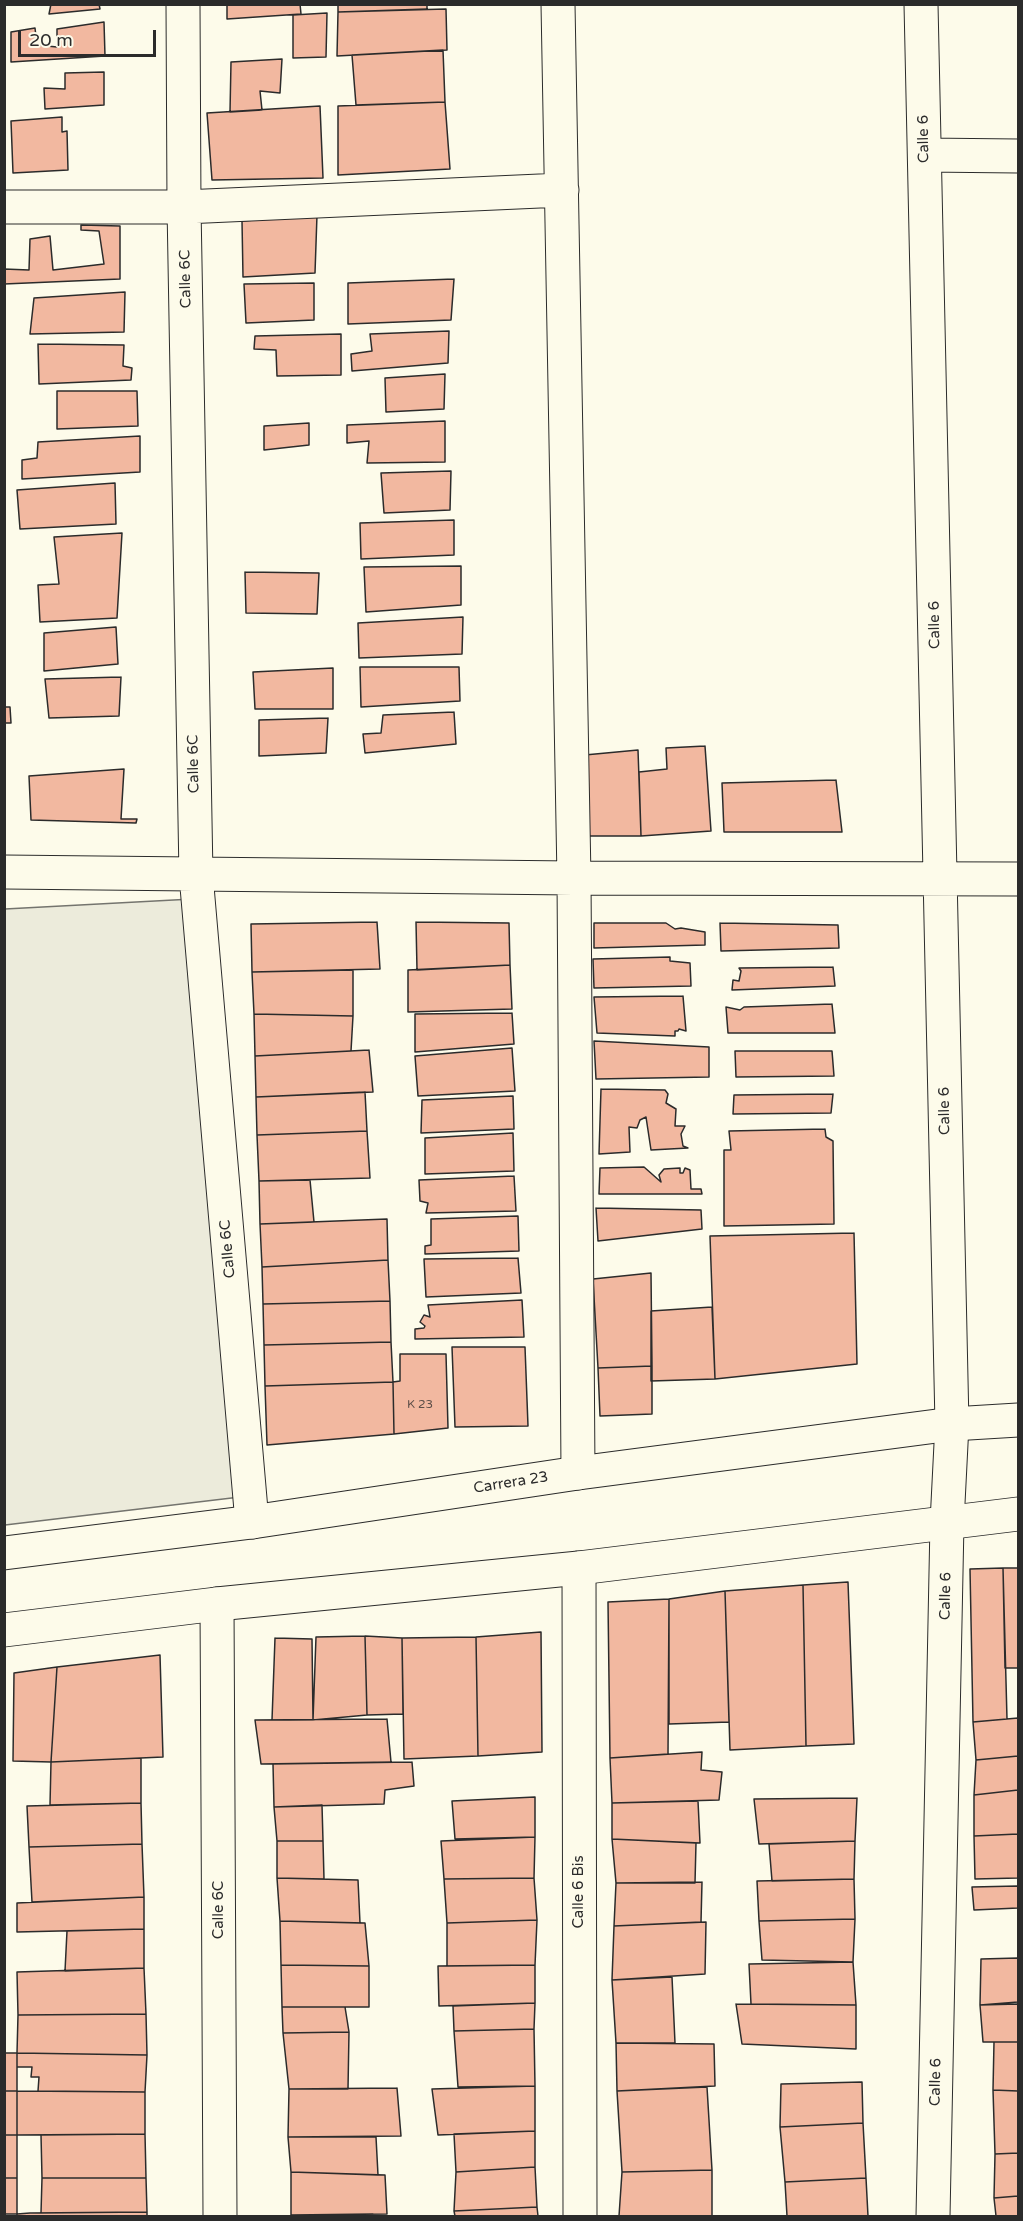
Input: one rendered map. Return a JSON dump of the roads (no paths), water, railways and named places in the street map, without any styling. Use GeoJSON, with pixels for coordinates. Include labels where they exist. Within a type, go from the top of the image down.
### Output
{"type":"FeatureCollection","features":[{"type":"Feature","properties":{"kind":"street","name":"Calle 6C"},"geometry":{"type":"LineString","coordinates":[[183,4],[184,207],[196,875],[252,1522]]}},
{"type":"Feature","properties":{"kind":"street"},"geometry":{"type":"LineString","coordinates":[[558,4],[574,878],[578,1473]]}},
{"type":"Feature","properties":{"kind":"street","name":"Calle 6"},"geometry":{"type":"LineString","coordinates":[[921,4],[952,1424],[947,1523],[933,2217]]}},
{"type":"Feature","properties":{"kind":"street"},"geometry":{"type":"LineString","coordinates":[[925,154],[1018,156]]}},
{"type":"Feature","properties":{"kind":"street"},"geometry":{"type":"LineString","coordinates":[[4,207],[184,207],[562,190]]}},
{"type":"Feature","properties":{"kind":"street"},"geometry":{"type":"LineString","coordinates":[[4,872],[574,878],[940,877],[1018,879]]}},
{"type":"Feature","properties":{"kind":"street","name":"Carrera 23"},"geometry":{"type":"LineString","coordinates":[[4,1553],[252,1522],[578,1473],[952,1424],[1018,1420]]}},
{"type":"Feature","properties":{"kind":"street"},"geometry":{"type":"LineString","coordinates":[[4,1630],[217,1604],[579,1568],[1018,1514]]}},
{"type":"Feature","properties":{"kind":"street","name":"Calle 6 Bis"},"geometry":{"type":"LineString","coordinates":[[579,1568],[580,2217]]}},
{"type":"Feature","properties":{"kind":"street","name":"Calle 6C"},"geometry":{"type":"LineString","coordinates":[[217,1604],[220,2217]]}}]}
